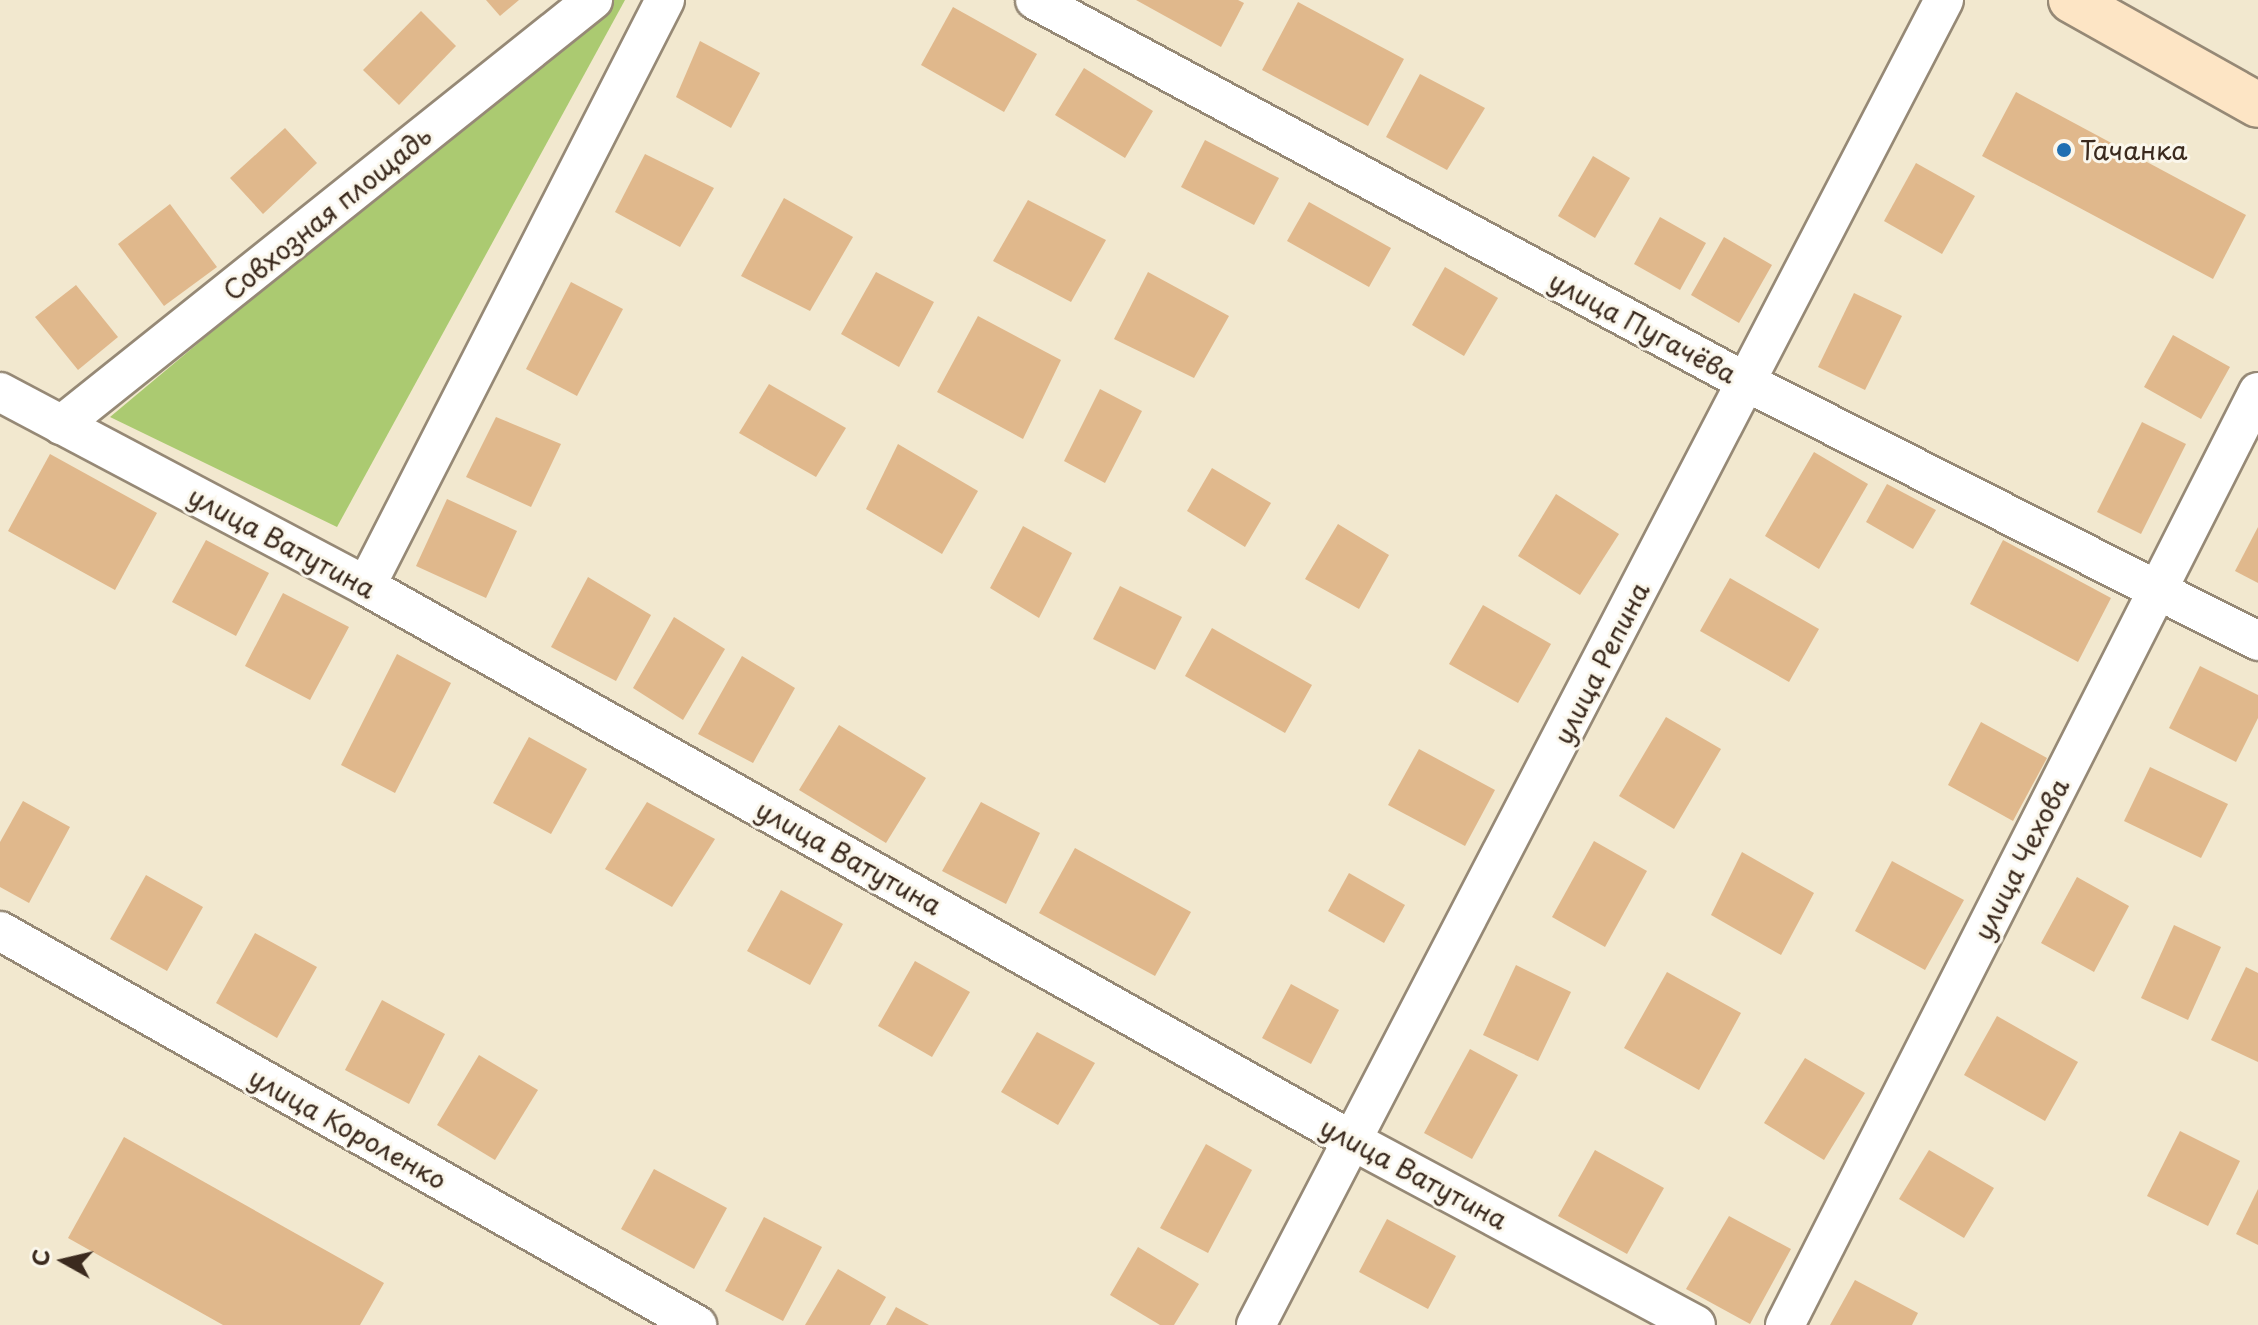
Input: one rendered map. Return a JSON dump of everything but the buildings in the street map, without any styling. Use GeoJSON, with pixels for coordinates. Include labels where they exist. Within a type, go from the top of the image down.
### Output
{"type":"FeatureCollection","features":[{"type":"Feature","properties":{"kind":"main road"},"geometry":{"type":"LineString","coordinates":[[2071,0],[2258,105]]}},
{"type":"Feature","properties":{"kind":"street","name":"Совхозная площадь"},"geometry":{"type":"LineString","coordinates":[[61,425],[593,0]]}},
{"type":"Feature","properties":{"kind":"street"},"geometry":{"type":"LineString","coordinates":[[366,586],[665,0]]}},
{"type":"Feature","properties":{"kind":"street","name":"улица Пугачёва"},"geometry":{"type":"LineString","coordinates":[[1035,0],[1746,382],[2258,641]]}},
{"type":"Feature","properties":{"kind":"street","name":"улица Репина"},"geometry":{"type":"LineString","coordinates":[[1256,1325],[1944,0]]}},
{"type":"Feature","properties":{"kind":"street","name":"улица Ватутина"},"geometry":{"type":"LineString","coordinates":[[0,392],[366,586],[1353,1141],[1696,1325]]}},
{"type":"Feature","properties":{"kind":"street","name":"улица Чехова"},"geometry":{"type":"LineString","coordinates":[[1785,1325],[2258,392]]}},
{"type":"Feature","properties":{"kind":"street","name":"улица Короленко"},"geometry":{"type":"LineString","coordinates":[[0,931],[697,1325]]}},
{"type":"Feature","properties":{"kind":"green space"},"geometry":{"type":"Polygon","coordinates":[[[608,0],[625,0],[337,527],[110,417],[608,0]]]}},
{"type":"Feature","properties":{"kind":"place","name":"Тачанка"},"geometry":{"type":"Point","coordinates":[2064,150]}}]}
